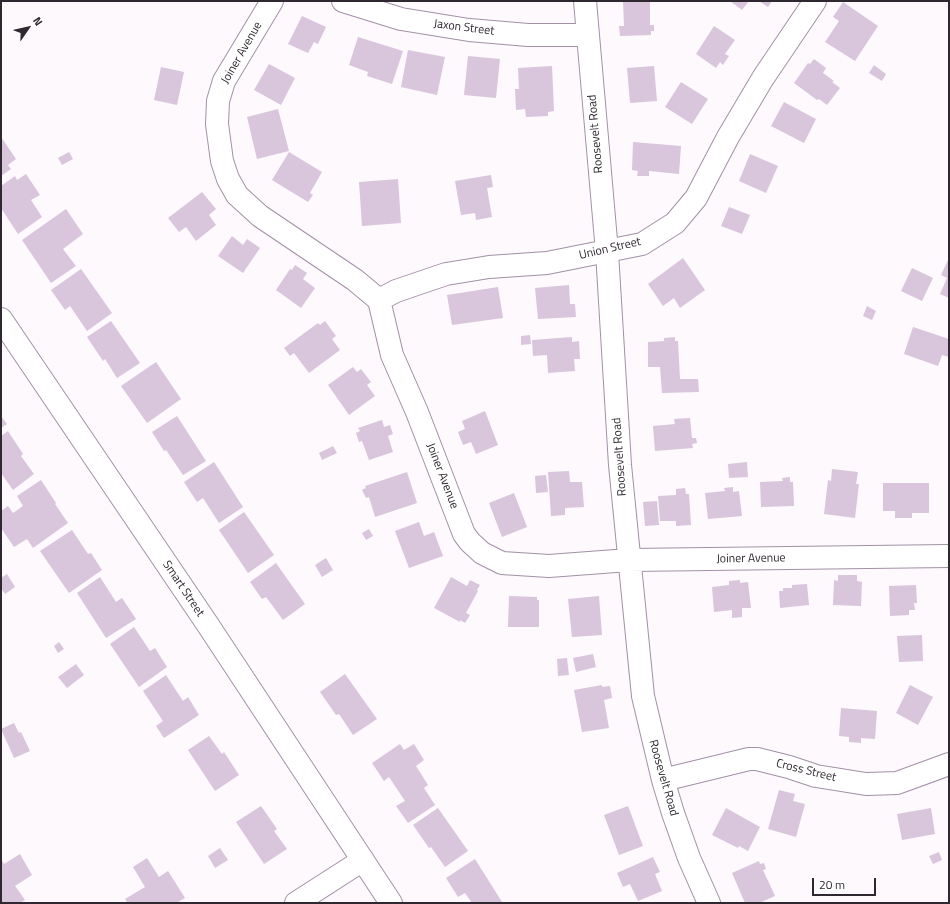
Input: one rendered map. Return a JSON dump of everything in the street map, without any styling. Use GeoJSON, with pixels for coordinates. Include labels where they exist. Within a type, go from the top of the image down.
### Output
{"type":"FeatureCollection","features":[{"type":"Feature","properties":{"kind":"street","name":"Jaxon Street"},"geometry":{"type":"LineString","coordinates":[[343,1],[401,19],[469,30],[528,35],[587,35]]}},
{"type":"Feature","properties":{"kind":"street","name":"Roosevelt Road"},"geometry":{"type":"LineString","coordinates":[[585,1],[607,252],[620,465],[643,696],[672,813],[689,858],[709,903]]}},
{"type":"Feature","properties":{"kind":"street","name":"Union Street"},"geometry":{"type":"LineString","coordinates":[[379,300],[396,291],[446,274],[489,267],[547,263],[642,244],[675,223],[696,198],[728,137],[763,78],[814,1]]}},
{"type":"Feature","properties":{"kind":"street","name":"Joiner Avenue"},"geometry":{"type":"LineString","coordinates":[[268,9],[224,81],[218,101],[217,124],[222,161],[228,179],[237,195],[260,216],[355,280],[379,300],[392,355],[417,412],[464,534],[482,553],[502,563],[549,566],[629,560],[949,556]]}},
{"type":"Feature","properties":{"kind":"street","name":"Smart Street"},"geometry":{"type":"LineString","coordinates":[[1,319],[208,625],[391,903]]}},
{"type":"Feature","properties":{"kind":"street","name":"Cross Street"},"geometry":{"type":"LineString","coordinates":[[663,780],[749,759],[758,759],[789,766],[816,776],[866,784],[897,783],[949,764]]}},
{"type":"Feature","properties":{"kind":"street"},"geometry":{"type":"LineString","coordinates":[[296,903],[363,860]]}},
{"type":"Feature","properties":{"kind":"building"},"geometry":{"type":"Polygon","coordinates":[[[623,1],[650,1],[650,25],[654,25],[654,31],[651,31],[651,35],[620,36],[619,26],[624,26],[623,1]]]}},
{"type":"Feature","properties":{"kind":"building"},"geometry":{"type":"Polygon","coordinates":[[[730,1],[749,1],[742,10],[730,1]]]}},
{"type":"Feature","properties":{"kind":"building"},"geometry":{"type":"Polygon","coordinates":[[[759,1],[772,1],[768,7],[759,1]]]}},
{"type":"Feature","properties":{"kind":"building"},"geometry":{"type":"Polygon","coordinates":[[[843,2],[878,26],[855,61],[825,42],[839,21],[833,17],[843,2]]]}},
{"type":"Feature","properties":{"kind":"building"},"geometry":{"type":"Polygon","coordinates":[[[302,16],[326,27],[318,44],[314,42],[308,53],[288,44],[302,16]]]}},
{"type":"Feature","properties":{"kind":"building"},"geometry":{"type":"Polygon","coordinates":[[[714,26],[735,40],[725,54],[729,56],[723,65],[720,62],[716,68],[696,54],[714,26]]]}},
{"type":"Feature","properties":{"kind":"building"},"geometry":{"type":"Polygon","coordinates":[[[358,37],[403,51],[392,84],[367,76],[368,72],[349,65],[358,37]]]}},
{"type":"Feature","properties":{"kind":"building"},"geometry":{"type":"Polygon","coordinates":[[[408,50],[445,57],[437,95],[401,87],[408,50]]]}},
{"type":"Feature","properties":{"kind":"building"},"geometry":{"type":"Polygon","coordinates":[[[468,56],[500,59],[496,98],[464,95],[468,56]]]}},
{"type":"Feature","properties":{"kind":"building"},"geometry":{"type":"Polygon","coordinates":[[[814,59],[826,68],[823,73],[834,81],[832,82],[840,88],[827,105],[819,99],[817,100],[794,83],[808,63],[810,64],[814,59]]]}},
{"type":"Feature","properties":{"kind":"building"},"geometry":{"type":"Polygon","coordinates":[[[269,64],[295,78],[281,105],[254,90],[269,64]]]}},
{"type":"Feature","properties":{"kind":"building"},"geometry":{"type":"Polygon","coordinates":[[[874,65],[886,74],[882,81],[869,73],[874,65]]]}},
{"type":"Feature","properties":{"kind":"building"},"geometry":{"type":"Polygon","coordinates":[[[552,66],[554,111],[548,112],[548,116],[526,117],[525,109],[516,110],[515,89],[519,89],[518,68],[552,66]]]}},
{"type":"Feature","properties":{"kind":"building"},"geometry":{"type":"Polygon","coordinates":[[[654,66],[657,101],[630,103],[627,68],[654,66]]]}},
{"type":"Feature","properties":{"kind":"building"},"geometry":{"type":"Polygon","coordinates":[[[161,67],[184,72],[177,105],[154,100],[161,67]]]}},
{"type":"Feature","properties":{"kind":"building"},"geometry":{"type":"Polygon","coordinates":[[[681,82],[708,99],[692,124],[665,107],[681,82]]]}},
{"type":"Feature","properties":{"kind":"building"},"geometry":{"type":"Polygon","coordinates":[[[784,102],[816,119],[804,143],[771,126],[784,102]]]}},
{"type":"Feature","properties":{"kind":"building"},"geometry":{"type":"Polygon","coordinates":[[[278,109],[289,151],[257,159],[247,117],[278,109]]]}},
{"type":"Feature","properties":{"kind":"building"},"geometry":{"type":"Polygon","coordinates":[[[1,137],[16,159],[8,165],[11,169],[1,176],[1,137]]]}},
{"type":"Feature","properties":{"kind":"building"},"geometry":{"type":"Polygon","coordinates":[[[633,142],[681,146],[679,174],[649,171],[649,176],[637,176],[638,171],[632,170],[633,142]]]}},
{"type":"Feature","properties":{"kind":"building"},"geometry":{"type":"Polygon","coordinates":[[[69,152],[73,159],[62,165],[58,158],[69,152]]]}},
{"type":"Feature","properties":{"kind":"building"},"geometry":{"type":"Polygon","coordinates":[[[289,152],[322,172],[310,193],[313,195],[308,202],[272,180],[289,152]]]}},
{"type":"Feature","properties":{"kind":"building"},"geometry":{"type":"Polygon","coordinates":[[[750,154],[778,166],[766,193],[739,181],[750,154]]]}},
{"type":"Feature","properties":{"kind":"building"},"geometry":{"type":"Polygon","coordinates":[[[26,174],[40,195],[31,200],[42,217],[18,234],[1,208],[1,186],[15,176],[17,180],[26,174]]]}},
{"type":"Feature","properties":{"kind":"building"},"geometry":{"type":"Polygon","coordinates":[[[491,175],[493,187],[487,188],[492,217],[476,220],[475,213],[461,215],[455,181],[491,175]]]}},
{"type":"Feature","properties":{"kind":"building"},"geometry":{"type":"Polygon","coordinates":[[[398,179],[401,223],[362,226],[359,182],[398,179]]]}},
{"type":"Feature","properties":{"kind":"building"},"geometry":{"type":"Polygon","coordinates":[[[202,192],[216,209],[209,215],[216,225],[196,241],[186,227],[179,232],[168,218],[202,192]]]}},
{"type":"Feature","properties":{"kind":"building"},"geometry":{"type":"Polygon","coordinates":[[[729,207],[750,215],[742,234],[721,226],[729,207]]]}},
{"type":"Feature","properties":{"kind":"building"},"geometry":{"type":"Polygon","coordinates":[[[66,209],[83,234],[63,249],[76,266],[51,283],[22,240],[66,209]]]}},
{"type":"Feature","properties":{"kind":"building"},"geometry":{"type":"Polygon","coordinates":[[[232,236],[243,245],[247,239],[260,248],[243,273],[218,256],[232,236]]]}},
{"type":"Feature","properties":{"kind":"building"},"geometry":{"type":"Polygon","coordinates":[[[683,258],[705,290],[680,308],[674,298],[663,306],[648,284],[683,258]]]}},
{"type":"Feature","properties":{"kind":"building"},"geometry":{"type":"Polygon","coordinates":[[[949,258],[949,298],[940,294],[947,278],[941,275],[949,258]]]}},
{"type":"Feature","properties":{"kind":"building"},"geometry":{"type":"Polygon","coordinates":[[[295,265],[307,273],[303,279],[315,288],[301,308],[276,290],[290,269],[292,270],[295,265]]]}},
{"type":"Feature","properties":{"kind":"building"},"geometry":{"type":"Polygon","coordinates":[[[912,268],[933,278],[922,301],[901,291],[912,268]]]}},
{"type":"Feature","properties":{"kind":"building"},"geometry":{"type":"Polygon","coordinates":[[[81,269],[112,313],[87,331],[70,306],[65,310],[51,290],[81,269]]]}},
{"type":"Feature","properties":{"kind":"building"},"geometry":{"type":"Polygon","coordinates":[[[569,285],[570,304],[575,304],[576,317],[538,319],[535,288],[569,285]]]}},
{"type":"Feature","properties":{"kind":"building"},"geometry":{"type":"Polygon","coordinates":[[[498,287],[503,318],[452,325],[447,295],[498,287]]]}},
{"type":"Feature","properties":{"kind":"building"},"geometry":{"type":"Polygon","coordinates":[[[867,306],[876,311],[872,320],[863,316],[867,306]]]}},
{"type":"Feature","properties":{"kind":"building"},"geometry":{"type":"Polygon","coordinates":[[[111,321],[140,363],[117,378],[105,359],[103,361],[87,337],[111,321]]]}},
{"type":"Feature","properties":{"kind":"building"},"geometry":{"type":"Polygon","coordinates":[[[325,321],[336,336],[332,339],[340,350],[309,373],[294,353],[290,356],[284,348],[318,323],[320,325],[325,321]]]}},
{"type":"Feature","properties":{"kind":"building"},"geometry":{"type":"Polygon","coordinates":[[[913,327],[949,339],[949,357],[942,355],[938,366],[904,354],[913,327]]]}},
{"type":"Feature","properties":{"kind":"building"},"geometry":{"type":"Polygon","coordinates":[[[530,335],[531,344],[521,345],[521,336],[530,335]]]}},
{"type":"Feature","properties":{"kind":"building"},"geometry":{"type":"Polygon","coordinates":[[[572,337],[572,342],[579,341],[580,359],[574,359],[575,371],[548,373],[547,355],[533,356],[532,340],[572,337]]]}},
{"type":"Feature","properties":{"kind":"building"},"geometry":{"type":"Polygon","coordinates":[[[675,337],[675,341],[678,341],[680,379],[698,379],[699,392],[662,393],[660,367],[648,367],[648,342],[664,341],[664,338],[675,337]]]}},
{"type":"Feature","properties":{"kind":"building"},"geometry":{"type":"Polygon","coordinates":[[[156,362],[181,399],[147,423],[121,386],[156,362]]]}},
{"type":"Feature","properties":{"kind":"building"},"geometry":{"type":"Polygon","coordinates":[[[353,367],[357,372],[361,369],[371,382],[367,385],[375,396],[349,415],[328,385],[353,367]]]}},
{"type":"Feature","properties":{"kind":"building"},"geometry":{"type":"Polygon","coordinates":[[[485,411],[498,445],[476,454],[471,442],[463,445],[458,432],[465,429],[462,421],[485,411]]]}},
{"type":"Feature","properties":{"kind":"building"},"geometry":{"type":"Polygon","coordinates":[[[1,416],[7,424],[1,428],[1,416]]]}},
{"type":"Feature","properties":{"kind":"building"},"geometry":{"type":"Polygon","coordinates":[[[177,416],[206,461],[183,475],[166,450],[164,451],[152,432],[177,416]]]}},
{"type":"Feature","properties":{"kind":"building"},"geometry":{"type":"Polygon","coordinates":[[[690,418],[692,438],[696,438],[697,443],[692,444],[693,448],[655,451],[653,426],[675,424],[674,419],[690,418]]]}},
{"type":"Feature","properties":{"kind":"building"},"geometry":{"type":"Polygon","coordinates":[[[382,420],[384,427],[390,425],[393,434],[388,436],[393,452],[369,460],[362,441],[359,442],[356,433],[360,431],[358,428],[382,420]]]}},
{"type":"Feature","properties":{"kind":"building"},"geometry":{"type":"Polygon","coordinates":[[[8,431],[23,454],[21,456],[34,474],[13,490],[1,473],[1,436],[8,431]]]}},
{"type":"Feature","properties":{"kind":"building"},"geometry":{"type":"Polygon","coordinates":[[[333,446],[337,453],[322,460],[319,453],[333,446]]]}},
{"type":"Feature","properties":{"kind":"building"},"geometry":{"type":"Polygon","coordinates":[[[214,462],[243,507],[219,523],[203,498],[197,502],[184,482],[214,462]]]}},
{"type":"Feature","properties":{"kind":"building"},"geometry":{"type":"Polygon","coordinates":[[[747,462],[748,477],[729,478],[728,464],[747,462]]]}},
{"type":"Feature","properties":{"kind":"building"},"geometry":{"type":"Polygon","coordinates":[[[832,469],[858,472],[856,484],[859,484],[855,518],[824,514],[828,480],[831,481],[832,469]]]}},
{"type":"Feature","properties":{"kind":"building"},"geometry":{"type":"Polygon","coordinates":[[[569,471],[570,482],[582,482],[584,507],[565,508],[565,515],[551,516],[548,472],[569,471]]]}},
{"type":"Feature","properties":{"kind":"building"},"geometry":{"type":"Polygon","coordinates":[[[407,472],[417,503],[375,517],[369,497],[366,498],[362,490],[366,488],[365,486],[407,472]]]}},
{"type":"Feature","properties":{"kind":"building"},"geometry":{"type":"Polygon","coordinates":[[[546,475],[548,492],[536,493],[535,476],[546,475]]]}},
{"type":"Feature","properties":{"kind":"building"},"geometry":{"type":"Polygon","coordinates":[[[790,477],[790,482],[793,482],[794,506],[761,507],[760,482],[783,481],[782,478],[790,477]]]}},
{"type":"Feature","properties":{"kind":"building"},"geometry":{"type":"Polygon","coordinates":[[[41,480],[68,523],[33,548],[27,539],[14,547],[1,528],[1,511],[8,506],[13,513],[23,506],[17,496],[41,480]]]}},
{"type":"Feature","properties":{"kind":"building"},"geometry":{"type":"Polygon","coordinates":[[[883,483],[929,483],[929,513],[912,513],[912,518],[895,518],[895,511],[883,511],[883,483]]]}},
{"type":"Feature","properties":{"kind":"building"},"geometry":{"type":"Polygon","coordinates":[[[733,487],[733,492],[739,491],[742,516],[708,519],[705,493],[725,491],[724,488],[733,487]]]}},
{"type":"Feature","properties":{"kind":"building"},"geometry":{"type":"Polygon","coordinates":[[[685,488],[686,494],[689,494],[691,525],[676,526],[676,521],[660,521],[658,496],[676,495],[676,489],[685,488]]]}},
{"type":"Feature","properties":{"kind":"building"},"geometry":{"type":"Polygon","coordinates":[[[514,493],[527,527],[502,537],[489,503],[514,493]]]}},
{"type":"Feature","properties":{"kind":"building"},"geometry":{"type":"Polygon","coordinates":[[[657,501],[659,525],[645,526],[643,502],[657,501]]]}},
{"type":"Feature","properties":{"kind":"building"},"geometry":{"type":"Polygon","coordinates":[[[244,512],[274,555],[248,573],[219,530],[244,512]]]}},
{"type":"Feature","properties":{"kind":"building"},"geometry":{"type":"Polygon","coordinates":[[[419,522],[424,536],[434,532],[443,556],[409,568],[395,531],[419,522]]]}},
{"type":"Feature","properties":{"kind":"building"},"geometry":{"type":"Polygon","coordinates":[[[369,529],[373,536],[366,540],[362,533],[369,529]]]}},
{"type":"Feature","properties":{"kind":"building"},"geometry":{"type":"Polygon","coordinates":[[[72,530],[88,554],[91,553],[102,570],[69,593],[40,551],[72,530]]]}},
{"type":"Feature","properties":{"kind":"building"},"geometry":{"type":"Polygon","coordinates":[[[326,558],[333,570],[322,577],[315,565],[326,558]]]}},
{"type":"Feature","properties":{"kind":"building"},"geometry":{"type":"Polygon","coordinates":[[[276,563],[305,604],[283,620],[266,597],[262,599],[250,582],[276,563]]]}},
{"type":"Feature","properties":{"kind":"building"},"geometry":{"type":"Polygon","coordinates":[[[7,574],[15,587],[5,594],[1,588],[1,578],[7,574]]]}},
{"type":"Feature","properties":{"kind":"building"},"geometry":{"type":"Polygon","coordinates":[[[838,575],[857,575],[857,581],[862,582],[861,606],[833,605],[834,580],[838,581],[838,575]]]}},
{"type":"Feature","properties":{"kind":"building"},"geometry":{"type":"Polygon","coordinates":[[[100,577],[116,602],[122,598],[136,619],[106,638],[77,593],[100,577]]]}},
{"type":"Feature","properties":{"kind":"building"},"geometry":{"type":"Polygon","coordinates":[[[451,577],[467,586],[470,580],[480,585],[466,613],[470,615],[465,623],[460,620],[460,622],[434,608],[451,577]]]}},
{"type":"Feature","properties":{"kind":"building"},"geometry":{"type":"Polygon","coordinates":[[[740,580],[740,583],[748,582],[751,608],[742,608],[742,617],[732,618],[732,610],[714,612],[712,587],[729,585],[729,581],[740,580]]]}},
{"type":"Feature","properties":{"kind":"building"},"geometry":{"type":"Polygon","coordinates":[[[807,584],[809,605],[780,608],[779,591],[783,591],[783,588],[792,588],[792,585],[807,584]]]}},
{"type":"Feature","properties":{"kind":"building"},"geometry":{"type":"Polygon","coordinates":[[[916,585],[917,603],[914,603],[915,610],[909,610],[909,615],[890,616],[889,586],[916,585]]]}},
{"type":"Feature","properties":{"kind":"building"},"geometry":{"type":"Polygon","coordinates":[[[509,596],[537,597],[537,600],[539,600],[539,627],[508,627],[509,596]]]}},
{"type":"Feature","properties":{"kind":"building"},"geometry":{"type":"Polygon","coordinates":[[[599,596],[602,635],[572,637],[568,599],[599,596]]]}},
{"type":"Feature","properties":{"kind":"building"},"geometry":{"type":"Polygon","coordinates":[[[134,627],[150,651],[155,648],[167,667],[139,687],[110,644],[134,627]]]}},
{"type":"Feature","properties":{"kind":"building"},"geometry":{"type":"Polygon","coordinates":[[[922,635],[923,661],[899,662],[897,636],[922,635]]]}},
{"type":"Feature","properties":{"kind":"building"},"geometry":{"type":"Polygon","coordinates":[[[59,642],[64,649],[58,653],[54,646],[59,642]]]}},
{"type":"Feature","properties":{"kind":"building"},"geometry":{"type":"Polygon","coordinates":[[[593,654],[596,667],[576,672],[573,658],[593,654]]]}},
{"type":"Feature","properties":{"kind":"building"},"geometry":{"type":"Polygon","coordinates":[[[567,658],[569,675],[558,676],[557,659],[567,658]]]}},
{"type":"Feature","properties":{"kind":"building"},"geometry":{"type":"Polygon","coordinates":[[[76,664],[84,675],[67,688],[58,677],[76,664]]]}},
{"type":"Feature","properties":{"kind":"building"},"geometry":{"type":"Polygon","coordinates":[[[345,674],[377,719],[353,735],[339,714],[336,715],[320,692],[345,674]]]}},
{"type":"Feature","properties":{"kind":"building"},"geometry":{"type":"Polygon","coordinates":[[[166,675],[183,701],[188,697],[199,715],[164,738],[156,726],[163,721],[143,691],[166,675]]]}},
{"type":"Feature","properties":{"kind":"building"},"geometry":{"type":"Polygon","coordinates":[[[602,685],[602,687],[610,686],[612,698],[604,700],[609,728],[582,732],[574,690],[602,685]]]}},
{"type":"Feature","properties":{"kind":"building"},"geometry":{"type":"Polygon","coordinates":[[[910,685],[933,697],[918,725],[896,713],[910,685]]]}},
{"type":"Feature","properties":{"kind":"building"},"geometry":{"type":"Polygon","coordinates":[[[841,708],[877,711],[875,739],[861,738],[861,743],[849,742],[849,737],[839,736],[841,708]]]}},
{"type":"Feature","properties":{"kind":"building"},"geometry":{"type":"Polygon","coordinates":[[[14,723],[19,733],[21,732],[30,751],[14,758],[1,729],[14,723]]]}},
{"type":"Feature","properties":{"kind":"building"},"geometry":{"type":"Polygon","coordinates":[[[209,736],[222,754],[224,752],[239,775],[215,791],[188,750],[209,736]]]}},
{"type":"Feature","properties":{"kind":"building"},"geometry":{"type":"Polygon","coordinates":[[[400,744],[404,750],[414,744],[424,760],[416,766],[428,785],[424,788],[435,805],[408,823],[396,806],[405,801],[389,777],[384,781],[372,763],[400,744]]]}},
{"type":"Feature","properties":{"kind":"building"},"geometry":{"type":"Polygon","coordinates":[[[779,790],[795,794],[793,801],[805,804],[796,837],[768,829],[779,790]]]}},
{"type":"Feature","properties":{"kind":"building"},"geometry":{"type":"Polygon","coordinates":[[[261,806],[277,829],[274,831],[287,849],[264,864],[236,822],[261,806]]]}},
{"type":"Feature","properties":{"kind":"building"},"geometry":{"type":"Polygon","coordinates":[[[628,806],[643,846],[619,855],[604,815],[628,806]]]}},
{"type":"Feature","properties":{"kind":"building"},"geometry":{"type":"Polygon","coordinates":[[[438,808],[468,851],[445,867],[431,847],[429,848],[413,825],[438,808]]]}},
{"type":"Feature","properties":{"kind":"building"},"geometry":{"type":"Polygon","coordinates":[[[726,808],[760,827],[748,851],[739,846],[738,848],[712,835],[726,808]]]}},
{"type":"Feature","properties":{"kind":"building"},"geometry":{"type":"Polygon","coordinates":[[[931,808],[935,834],[902,840],[897,814],[931,808]]]}},
{"type":"Feature","properties":{"kind":"building"},"geometry":{"type":"Polygon","coordinates":[[[220,848],[228,860],[215,868],[208,856],[220,848]]]}},
{"type":"Feature","properties":{"kind":"building"},"geometry":{"type":"Polygon","coordinates":[[[939,852],[942,860],[933,864],[929,856],[939,852]]]}},
{"type":"Feature","properties":{"kind":"building"},"geometry":{"type":"Polygon","coordinates":[[[20,854],[32,875],[15,886],[25,900],[20,903],[1,903],[1,859],[4,864],[20,854]]]}},
{"type":"Feature","properties":{"kind":"building"},"geometry":{"type":"Polygon","coordinates":[[[653,857],[660,872],[655,874],[662,891],[638,901],[630,884],[623,887],[617,873],[653,857]]]}},
{"type":"Feature","properties":{"kind":"building"},"geometry":{"type":"Polygon","coordinates":[[[147,858],[159,877],[168,871],[185,898],[176,903],[128,903],[125,899],[145,887],[133,867],[147,858]]]}},
{"type":"Feature","properties":{"kind":"building"},"geometry":{"type":"Polygon","coordinates":[[[475,859],[502,902],[501,903],[472,903],[465,893],[458,897],[446,878],[475,859]]]}},
{"type":"Feature","properties":{"kind":"building"},"geometry":{"type":"Polygon","coordinates":[[[759,861],[760,864],[764,863],[766,869],[763,870],[775,896],[759,903],[745,903],[732,873],[759,861]]]}}]}
